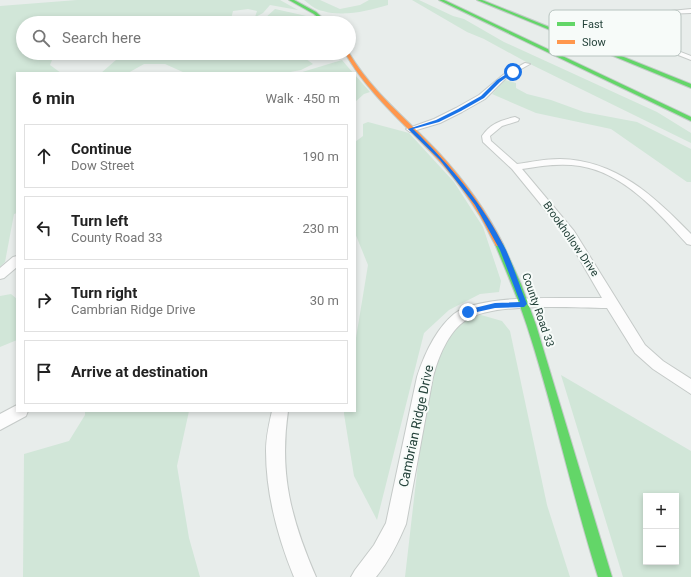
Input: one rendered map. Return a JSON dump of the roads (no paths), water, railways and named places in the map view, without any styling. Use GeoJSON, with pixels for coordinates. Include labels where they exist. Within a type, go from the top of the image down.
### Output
{"type":"FeatureCollection","features":[{"type":"Feature","properties":{"kind":"main road"},"geometry":{"type":"LineString","coordinates":[[291,0],[318,16]]}},
{"type":"Feature","properties":{"kind":"main road"},"geometry":{"type":"LineString","coordinates":[[441,0],[549,54]]}},
{"type":"Feature","properties":{"kind":"main road"},"geometry":{"type":"LineString","coordinates":[[479,0],[549,28]]}},
{"type":"Feature","properties":{"kind":"main road"},"geometry":{"type":"LineString","coordinates":[[554,56],[691,119]]}},
{"type":"Feature","properties":{"kind":"main road"},"geometry":{"type":"LineString","coordinates":[[617,56],[691,86]]}},
{"type":"Feature","properties":{"kind":"main road","name":"County Road 33"},"geometry":{"type":"LineString","coordinates":[[350,60],[363,80],[410,129],[442,159],[477,205],[503,250],[524,304],[547,373],[605,577]]}},
{"type":"Feature","properties":{"kind":"street"},"geometry":{"type":"LineString","coordinates":[[681,12],[691,11]]}},
{"type":"Feature","properties":{"kind":"street"},"geometry":{"type":"LineString","coordinates":[[681,54],[691,58]]}},
{"type":"Feature","properties":{"kind":"street"},"geometry":{"type":"LineString","coordinates":[[410,129],[437,121],[460,110],[482,97],[505,76],[527,64]]}},
{"type":"Feature","properties":{"kind":"street","name":"Brookhollow Drive"},"geometry":{"type":"LineString","coordinates":[[515,119],[498,125],[486,136],[490,145],[515,168],[540,195],[570,233],[600,280],[611,303],[640,349],[658,366],[691,387]]}},
{"type":"Feature","properties":{"kind":"street"},"geometry":{"type":"LineString","coordinates":[[515,168],[551,162],[568,162],[595,167],[612,173],[627,181],[645,195],[691,241]]}},
{"type":"Feature","properties":{"kind":"street"},"geometry":{"type":"LineString","coordinates":[[0,275],[16,261]]}},
{"type":"Feature","properties":{"kind":"street","name":"Cambrian Ridge Drive"},"geometry":{"type":"LineString","coordinates":[[362,577],[378,559],[390,539],[396,524],[425,377],[430,360],[441,339],[454,323],[468,312],[495,306],[524,304],[611,303]]}},
{"type":"Feature","properties":{"kind":"street"},"geometry":{"type":"LineString","coordinates":[[0,423],[18,412]]}},
{"type":"Feature","properties":{"kind":"street"},"geometry":{"type":"LineString","coordinates":[[280,412],[276,436],[276,469],[280,495],[297,562],[305,577]]}}]}
